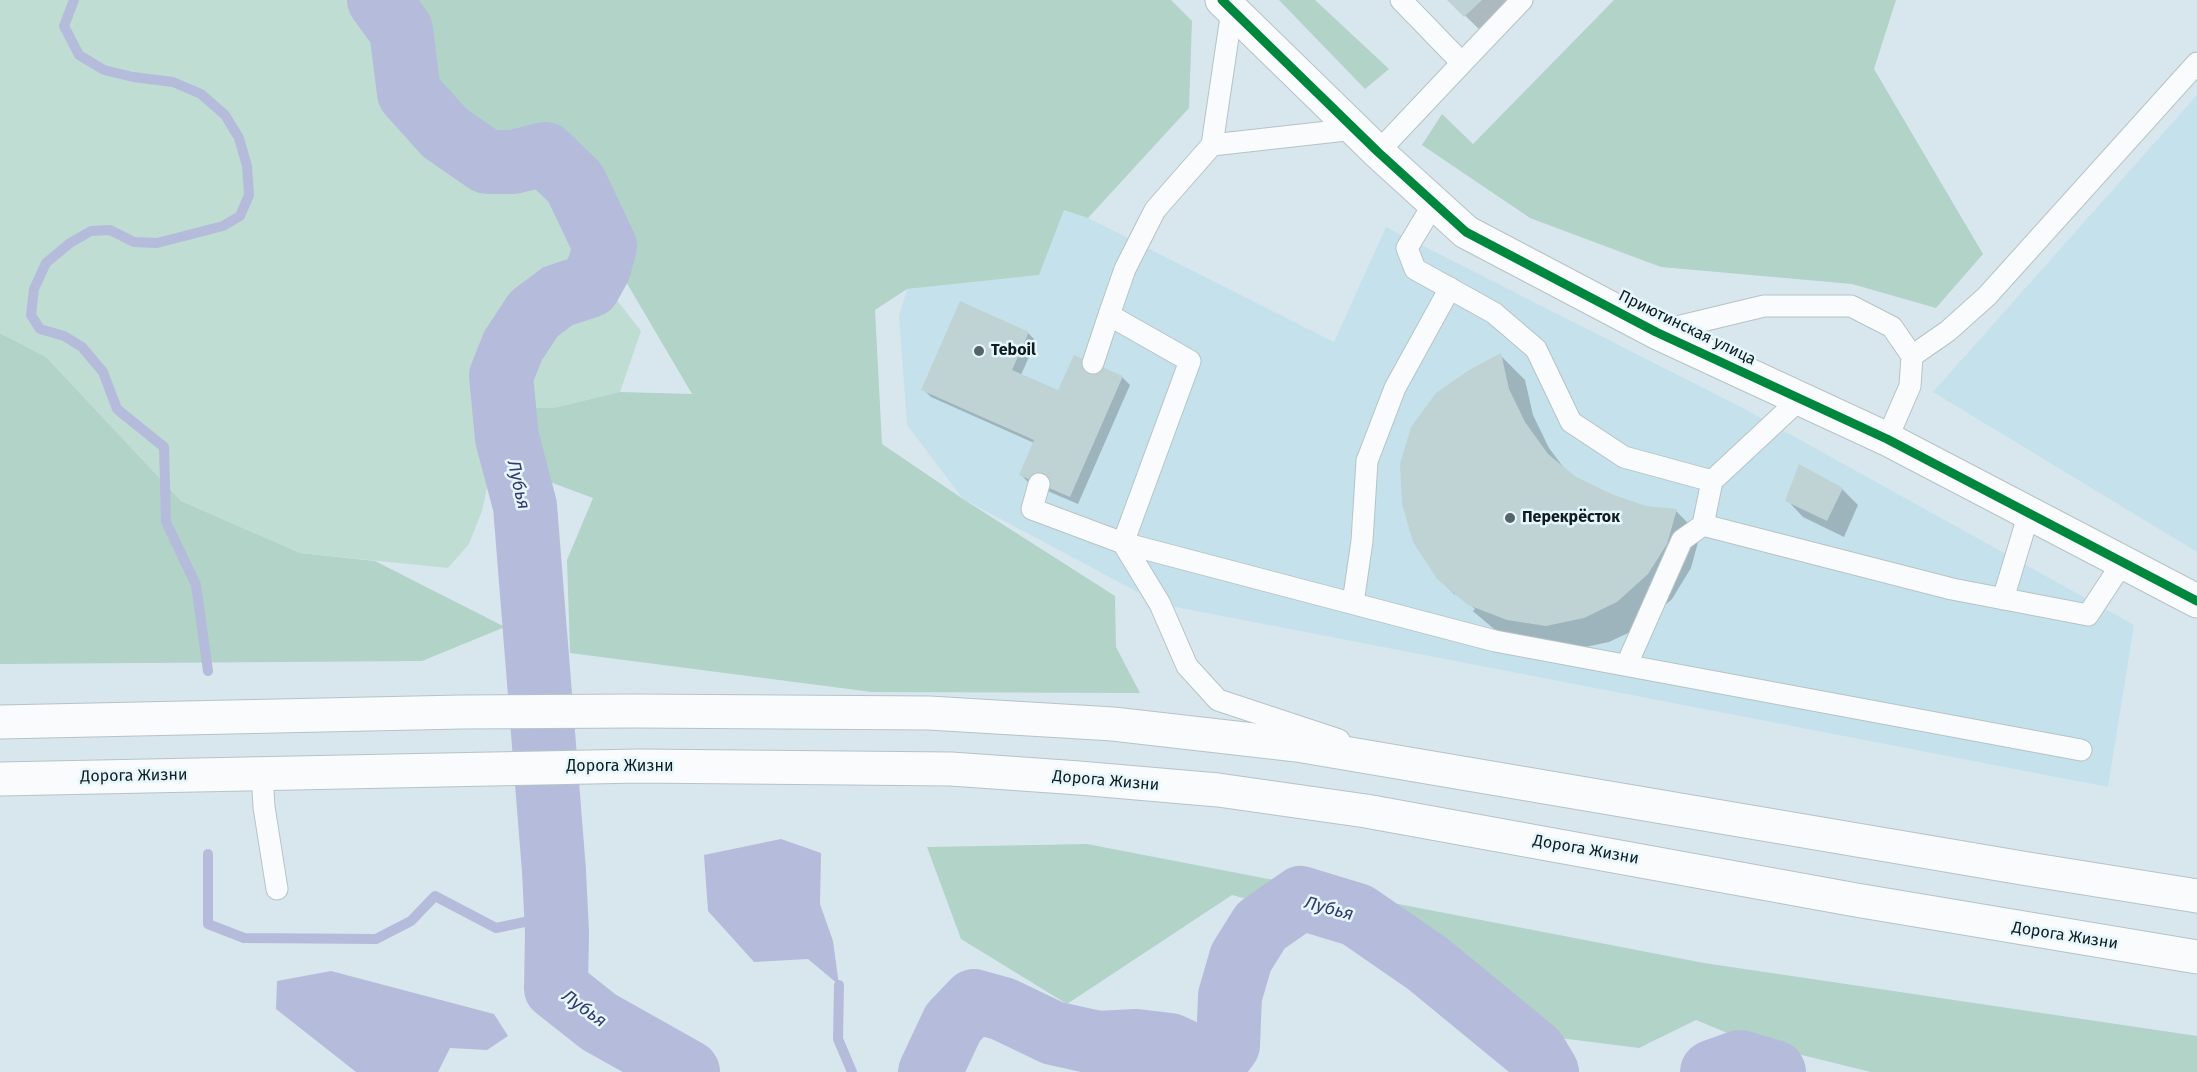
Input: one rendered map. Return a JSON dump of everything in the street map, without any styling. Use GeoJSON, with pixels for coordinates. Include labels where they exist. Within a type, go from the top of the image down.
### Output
{"type":"FeatureCollection","features":[{"type":"Feature","properties":{"kind":"main road","name":"Приютинская улица"},"geometry":{"type":"LineString","coordinates":[[1227,5],[1378,152],[1466,232],[1656,332],[1887,439],[2197,601]]}},
{"type":"Feature","properties":{"kind":"main road"},"geometry":{"type":"LineString","coordinates":[[0,722],[461,712],[636,711],[929,713],[1113,724],[1297,745],[2197,896]]}},
{"type":"Feature","properties":{"kind":"main road","name":"Дорога Жизни"},"geometry":{"type":"LineString","coordinates":[[0,779],[639,766],[951,769],[1218,790],[1366,811],[1856,900],[2197,957]]}},
{"type":"Feature","properties":{"kind":"lane"},"geometry":{"type":"LineString","coordinates":[[1401,0],[1462,63]]}},
{"type":"Feature","properties":{"kind":"lane"},"geometry":{"type":"LineString","coordinates":[[1378,152],[1522,0]]}},
{"type":"Feature","properties":{"kind":"lane"},"geometry":{"type":"LineString","coordinates":[[1093,363],[1125,269],[1155,210],[1212,145],[1227,5]]}},
{"type":"Feature","properties":{"kind":"lane"},"geometry":{"type":"LineString","coordinates":[[1912,356],[1947,332],[1987,296],[2197,63]]}},
{"type":"Feature","properties":{"kind":"lane"},"geometry":{"type":"LineString","coordinates":[[1212,145],[1355,129]]}},
{"type":"Feature","properties":{"kind":"lane"},"geometry":{"type":"LineString","coordinates":[[1434,203],[1407,248],[1414,269],[1494,313],[1536,350],[1571,422],[1624,458],[1712,480]]}},
{"type":"Feature","properties":{"kind":"lane"},"geometry":{"type":"LineString","coordinates":[[1353,603],[1362,542],[1367,461],[1395,388],[1450,288]]}},
{"type":"Feature","properties":{"kind":"lane"},"geometry":{"type":"LineString","coordinates":[[1656,332],[1764,306],[1851,306],[1892,327],[1912,356],[1910,386],[1887,439]]}},
{"type":"Feature","properties":{"kind":"lane"},"geometry":{"type":"LineString","coordinates":[[1109,315],[1190,361],[1123,543]]}},
{"type":"Feature","properties":{"kind":"lane"},"geometry":{"type":"LineString","coordinates":[[1627,664],[1682,540],[1703,525],[1712,480],[1800,399]]}},
{"type":"Feature","properties":{"kind":"lane"},"geometry":{"type":"LineString","coordinates":[[1040,484],[1032,509],[1123,543],[1495,641],[2081,750]]}},
{"type":"Feature","properties":{"kind":"lane"},"geometry":{"type":"LineString","coordinates":[[2003,599],[2029,513]]}},
{"type":"Feature","properties":{"kind":"lane"},"geometry":{"type":"LineString","coordinates":[[1703,525],[1952,589],[2088,615],[2123,562]]}},
{"type":"Feature","properties":{"kind":"lane"},"geometry":{"type":"LineString","coordinates":[[1123,543],[1160,604],[1186,666],[1218,700],[1413,765]]}},
{"type":"Feature","properties":{"kind":"lane"},"geometry":{"type":"LineString","coordinates":[[262,773],[264,807],[277,889]]}},
{"type":"Feature","properties":{"kind":"shaded area"},"geometry":{"type":"Polygon","coordinates":[[[2197,95],[2197,552],[1933,392],[2197,95]]]}},
{"type":"Feature","properties":{"kind":"shaded area"},"geometry":{"type":"Polygon","coordinates":[[[1064,209],[1088,218],[1334,342],[1386,227],[1741,407],[2134,625],[2108,787],[1160,604],[963,499],[907,425],[899,316],[907,289],[1039,275],[1064,209]]]}},
{"type":"Feature","properties":{"kind":"shaded area"},"geometry":{"type":"Polygon","coordinates":[[[781,839],[821,853],[820,904],[833,941],[839,985],[808,959],[754,962],[708,911],[704,855],[781,839]]]}},
{"type":"Feature","properties":{"kind":"shaded area"},"geometry":{"type":"Polygon","coordinates":[[[331,971],[494,1014],[508,1036],[487,1050],[450,1048],[438,1072],[356,1072],[276,1009],[277,981],[331,971]]]}},
{"type":"Feature","properties":{"kind":"green space"},"geometry":{"type":"Polygon","coordinates":[[[0,0],[379,0],[401,30],[409,93],[513,162],[545,154],[575,183],[605,246],[609,290],[641,331],[620,392],[553,408],[504,408],[482,511],[469,544],[448,568],[300,553],[181,501],[46,357],[0,333],[0,0]]]}},
{"type":"Feature","properties":{"kind":"green space"},"geometry":{"type":"Polygon","coordinates":[[[379,0],[1171,0],[1192,21],[1189,108],[1088,218],[1064,210],[1039,275],[907,289],[875,310],[882,444],[963,499],[1115,596],[1116,647],[1140,693],[872,692],[570,653],[567,560],[593,498],[493,461],[504,408],[553,408],[620,392],[692,394],[605,246],[574,183],[545,154],[513,162],[487,162],[445,133],[409,93],[401,30],[379,0]]]}},
{"type":"Feature","properties":{"kind":"green space"},"geometry":{"type":"Polygon","coordinates":[[[1279,0],[1315,0],[1389,69],[1365,89],[1279,0]]]}},
{"type":"Feature","properties":{"kind":"green space"},"geometry":{"type":"Polygon","coordinates":[[[1614,0],[1896,0],[1874,69],[1983,254],[1936,308],[1852,284],[1661,267],[1530,218],[1422,145],[1442,114],[1473,144],[1614,0]]]}},
{"type":"Feature","properties":{"kind":"green space"},"geometry":{"type":"Polygon","coordinates":[[[0,333],[46,357],[181,501],[300,553],[375,561],[505,627],[422,661],[0,664],[0,333]]]}},
{"type":"Feature","properties":{"kind":"green space"},"geometry":{"type":"Polygon","coordinates":[[[1087,844],[1704,963],[2197,1036],[2197,1072],[1871,1072],[1749,1042],[1696,1020],[1639,1048],[1552,1037],[1335,923],[1232,895],[1067,1004],[961,939],[927,847],[1087,844]]]}},
{"type":"Feature","properties":{"kind":"building"},"geometry":{"type":"Polygon","coordinates":[[[1447,0],[1482,0],[1464,17],[1447,0]]]}},
{"type":"Feature","properties":{"kind":"building"},"geometry":{"type":"Polygon","coordinates":[[[960,301],[1029,332],[1012,370],[1058,390],[1074,355],[1123,376],[1070,497],[1019,475],[1034,440],[921,390],[960,301]]]}},
{"type":"Feature","properties":{"kind":"building"},"geometry":{"type":"Polygon","coordinates":[[[1501,353],[1509,389],[1525,422],[1548,454],[1576,477],[1614,495],[1646,506],[1677,509],[1667,544],[1648,574],[1617,602],[1584,618],[1546,626],[1507,620],[1468,605],[1437,579],[1413,542],[1402,504],[1400,464],[1411,427],[1436,393],[1469,370],[1501,353]]]}},
{"type":"Feature","properties":{"kind":"building"},"geometry":{"type":"Polygon","coordinates":[[[1799,464],[1843,488],[1827,521],[1785,501],[1799,464]]]}},
{"type":"Feature","properties":{"kind":"waterway"},"geometry":{"type":"LineString","coordinates":[[74,0],[64,26],[79,55],[104,70],[133,77],[173,82],[201,94],[225,115],[239,138],[247,166],[249,195],[240,216],[223,226],[157,243],[134,242],[110,230],[91,231],[70,243],[46,263],[34,289],[31,315],[40,329],[64,336],[82,347],[103,372],[117,409],[164,447],[166,522],[196,585],[208,671]]}},
{"type":"Feature","properties":{"kind":"waterway","name":"Лубья"},"geometry":{"type":"LineString","coordinates":[[379,0],[401,30],[409,93],[445,133],[487,162],[513,162],[545,154],[575,183],[605,246],[599,268],[589,286],[558,296],[534,314],[513,346],[501,376],[507,438],[525,506],[554,871],[557,932],[556,988],[599,1022],[688,1072]]}},
{"type":"Feature","properties":{"kind":"waterway"},"geometry":{"type":"LineString","coordinates":[[208,854],[208,924],[244,938],[376,939],[411,921],[435,896],[496,928],[534,920],[557,932]]}},
{"type":"Feature","properties":{"kind":"waterway","name":"Лубья"},"geometry":{"type":"LineString","coordinates":[[930,1072],[953,1023],[974,1001],[1003,1009],[1053,1033],[1098,1043],[1136,1041],[1170,1045],[1213,1065],[1228,1045],[1230,996],[1241,958],[1261,926],[1301,898],[1357,915],[1428,964],[1535,1052],[1547,1072]]}},
{"type":"Feature","properties":{"kind":"waterway"},"geometry":{"type":"LineString","coordinates":[[839,985],[838,1039],[852,1072]]}},
{"type":"Feature","properties":{"kind":"waterway","name":"Лубья"},"geometry":{"type":"LineString","coordinates":[[1712,1072],[1740,1062],[1774,1072]]}},
{"type":"Feature","properties":{"kind":"cycle path"},"geometry":{"type":"LineString","coordinates":[[1222,0],[1378,152],[1466,232],[1656,332],[1887,439],[2197,601]]}},
{"type":"Feature","properties":{"kind":"place","name":"Teboil"},"geometry":{"type":"Point","coordinates":[979,351]}},
{"type":"Feature","properties":{"kind":"place","name":"Перекрёсток"},"geometry":{"type":"Point","coordinates":[1510,518]}}]}
